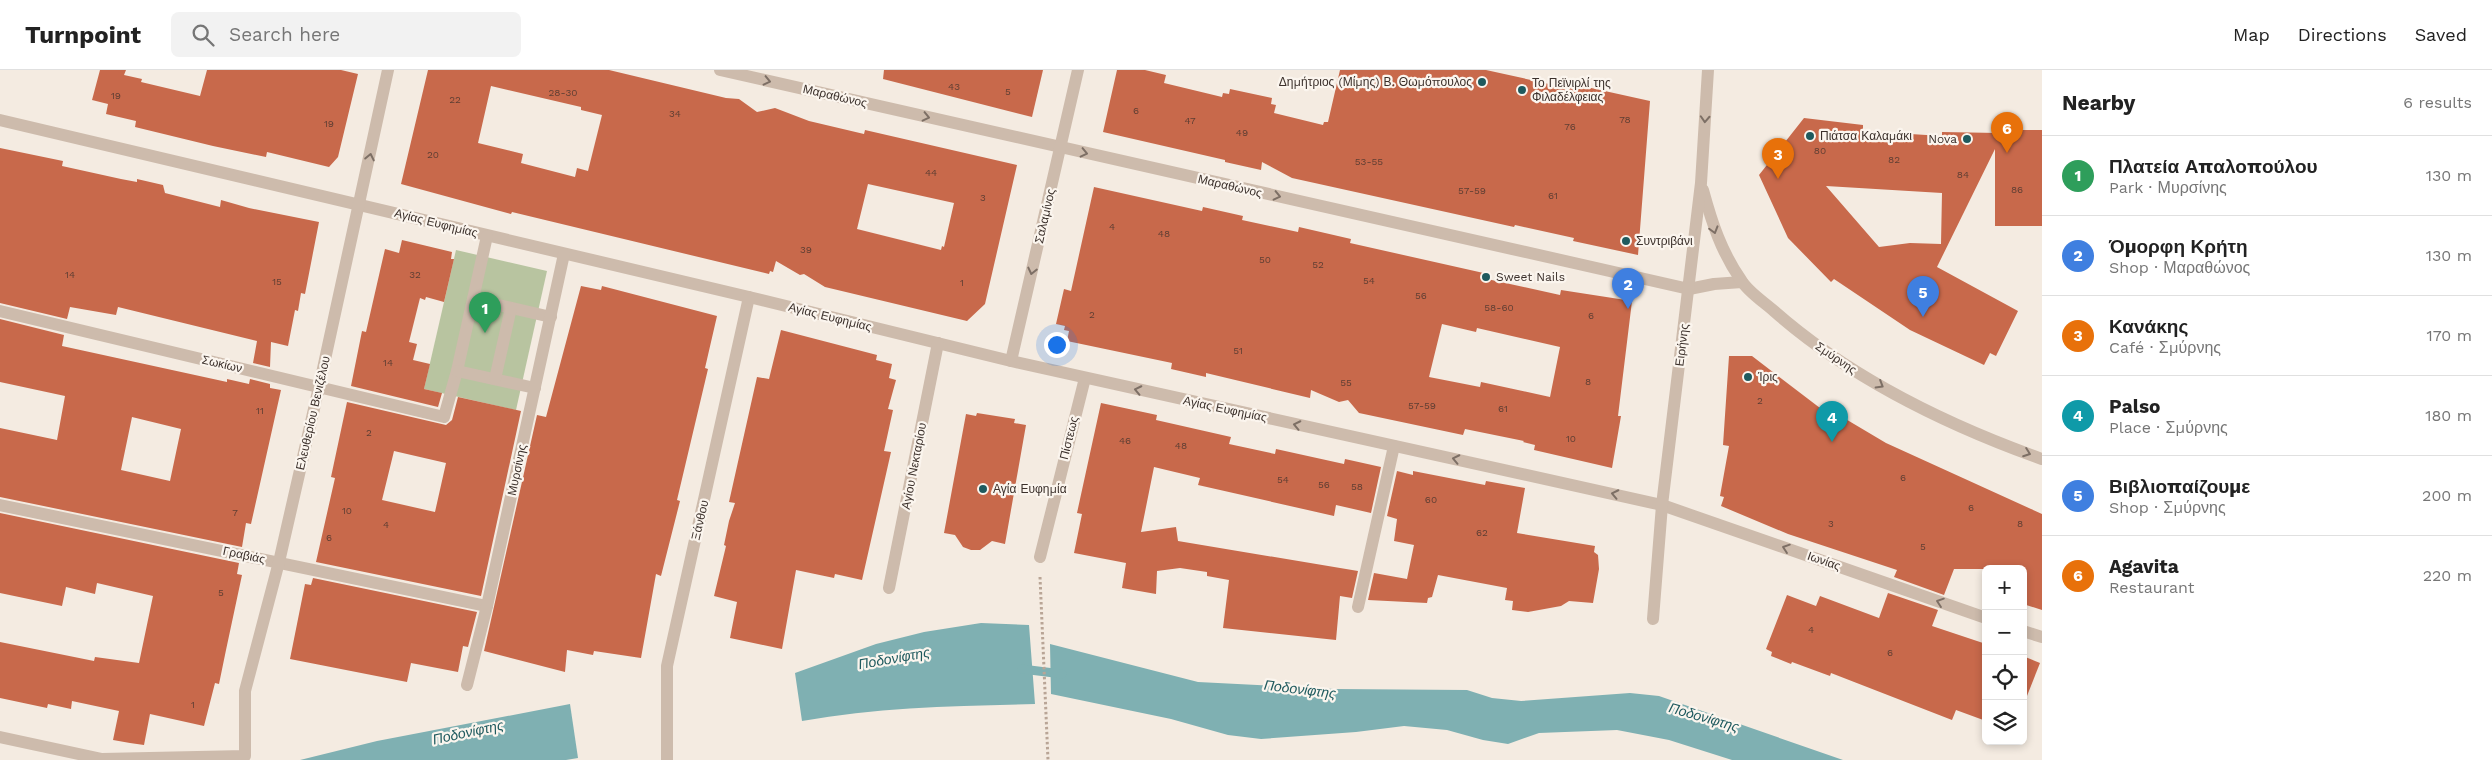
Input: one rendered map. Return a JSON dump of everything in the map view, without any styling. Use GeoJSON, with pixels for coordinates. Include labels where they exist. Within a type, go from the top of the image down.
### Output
{"type":"FeatureCollection","features":[{"type":"Feature","properties":{"kind":"street","name":"Ελευθερίου Βενιζέλου"},"geometry":{"type":"LineString","coordinates":[[0,737],[102,760],[244,756],[246,691],[279,562],[360,205],[388,70]]}},
{"type":"Feature","properties":{"kind":"street","name":"Μαραθώνος"},"geometry":{"type":"LineString","coordinates":[[720,70],[1689,289],[1714,284],[1742,282]]}},
{"type":"Feature","properties":{"kind":"street","name":"Σαλαμίνος"},"geometry":{"type":"LineString","coordinates":[[1011,361],[1078,70]]}},
{"type":"Feature","properties":{"kind":"street","name":"Ειρήνης"},"geometry":{"type":"LineString","coordinates":[[1652,619],[1662,505],[1701,183],[1708,70]]}},
{"type":"Feature","properties":{"kind":"street","name":"Αγίας Ευφημίας"},"geometry":{"type":"LineString","coordinates":[[0,120],[749,297],[1011,361],[1662,505]]}},
{"type":"Feature","properties":{"kind":"street","name":"Σμύρνης"},"geometry":{"type":"LineString","coordinates":[[1701,183],[1716,237],[1742,282],[1783,318],[1833,357],[1892,393],[2008,447],[2042,458]]}},
{"type":"Feature","properties":{"kind":"street"},"geometry":{"type":"LineString","coordinates":[[487,236],[457,371],[535,388]]}},
{"type":"Feature","properties":{"kind":"street","name":"Μυρσίνης"},"geometry":{"type":"LineString","coordinates":[[467,684],[487,606],[564,254]]}},
{"type":"Feature","properties":{"kind":"street","name":"Ξάνθου"},"geometry":{"type":"LineString","coordinates":[[667,760],[667,666],[749,297]]}},
{"type":"Feature","properties":{"kind":"street"},"geometry":{"type":"LineString","coordinates":[[473,300],[550,318]]}},
{"type":"Feature","properties":{"kind":"street"},"geometry":{"type":"LineString","coordinates":[[495,379],[511,308]]}},
{"type":"Feature","properties":{"kind":"street","name":"Σωκίων"},"geometry":{"type":"LineString","coordinates":[[0,311],[444,417],[457,371]]}},
{"type":"Feature","properties":{"kind":"street","name":"Αγίου Νεκταρίου"},"geometry":{"type":"LineString","coordinates":[[889,588],[938,343]]}},
{"type":"Feature","properties":{"kind":"street","name":"Πίστεως"},"geometry":{"type":"LineString","coordinates":[[1040,556],[1085,378]]}},
{"type":"Feature","properties":{"kind":"street"},"geometry":{"type":"LineString","coordinates":[[1358,607],[1394,446]]}},
{"type":"Feature","properties":{"kind":"street","name":"Γραβιάς"},"geometry":{"type":"LineString","coordinates":[[0,505],[487,606]]}},
{"type":"Feature","properties":{"kind":"street","name":"Ιωνίας"},"geometry":{"type":"LineString","coordinates":[[1662,505],[1982,617]]}},
{"type":"Feature","properties":{"kind":"street"},"geometry":{"type":"LineString","coordinates":[[2027,632],[2042,638]]}},
{"type":"Feature","properties":{"kind":"path"},"geometry":{"type":"LineString","coordinates":[[1040,556],[1041,622],[1048,760]]}},
{"type":"Feature","properties":{"kind":"green space"},"geometry":{"type":"Polygon","coordinates":[[[456,250],[547,271],[516,410],[424,389],[456,250]]]}},
{"type":"Feature","properties":{"kind":"water"},"geometry":{"type":"Polygon","coordinates":[[[981,623],[1029,625],[1035,704],[889,710],[802,721],[795,673],[876,644],[924,632],[981,623]]]}},
{"type":"Feature","properties":{"kind":"water"},"geometry":{"type":"Polygon","coordinates":[[[1050,644],[1198,682],[1335,689],[1467,690],[1492,698],[1521,701],[1630,693],[1659,696],[1843,760],[1732,760],[1669,740],[1617,730],[1539,733],[1508,744],[1483,740],[1447,730],[1404,726],[1356,732],[1261,739],[1228,735],[1171,719],[1051,694],[1050,644]]]}},
{"type":"Feature","properties":{"kind":"water"},"geometry":{"type":"Polygon","coordinates":[[[570,704],[578,758],[566,760],[300,760],[377,741],[570,704]]]}},
{"type":"Feature","properties":{"kind":"building"},"geometry":{"type":"Polygon","coordinates":[[[100,70],[126,70],[124,75],[142,79],[141,82],[200,96],[207,70],[341,70],[358,74],[338,157],[329,167],[267,152],[266,157],[135,127],[136,121],[106,114],[108,104],[92,100],[100,70]]]}},
{"type":"Feature","properties":{"kind":"building"},"geometry":{"type":"Polygon","coordinates":[[[428,70],[609,70],[726,98],[739,99],[757,112],[775,108],[809,121],[864,134],[865,130],[1017,165],[985,304],[967,321],[825,287],[804,274],[800,275],[776,261],[773,272],[770,271],[769,274],[512,212],[511,214],[401,184],[428,70]],[[491,86],[478,143],[523,154],[521,163],[575,177],[577,168],[588,171],[602,115],[581,110],[581,107],[491,86]],[[868,184],[857,229],[941,250],[942,246],[944,247],[954,203],[868,184]]]}},
{"type":"Feature","properties":{"kind":"building"},"geometry":{"type":"Polygon","coordinates":[[[884,70],[1043,70],[1032,117],[883,79],[884,70]]]}},
{"type":"Feature","properties":{"kind":"building"},"geometry":{"type":"Polygon","coordinates":[[[1117,70],[1145,70],[1166,75],[1164,83],[1222,97],[1223,93],[1229,94],[1230,89],[1272,98],[1271,104],[1276,105],[1274,113],[1323,125],[1324,122],[1328,122],[1340,70],[1486,70],[1563,87],[1564,82],[1650,101],[1638,255],[1573,241],[1574,238],[1515,225],[1514,227],[1292,178],[1262,162],[1261,170],[1103,132],[1117,70]]]}},
{"type":"Feature","properties":{"kind":"building"},"geometry":{"type":"Polygon","coordinates":[[[1804,118],[1863,125],[1863,131],[1942,136],[1942,132],[1998,133],[1998,130],[2042,130],[2042,226],[1995,226],[1995,149],[1937,267],[2018,311],[1996,356],[1990,353],[1984,365],[1910,330],[1834,279],[1831,282],[1788,238],[1759,175],[1804,118]],[[1826,186],[1879,247],[1910,243],[1941,244],[1942,193],[1826,186]]]}},
{"type":"Feature","properties":{"kind":"building"},"geometry":{"type":"Polygon","coordinates":[[[0,148],[63,161],[62,166],[121,179],[137,182],[137,179],[163,185],[165,193],[220,207],[221,200],[249,208],[319,222],[305,294],[301,293],[298,311],[295,310],[288,346],[271,342],[270,367],[253,363],[257,341],[118,307],[116,315],[70,307],[67,319],[0,303],[0,148]]]}},
{"type":"Feature","properties":{"kind":"building"},"geometry":{"type":"Polygon","coordinates":[[[1094,187],[1202,211],[1203,207],[1243,216],[1242,220],[1298,232],[1299,227],[1351,239],[1350,243],[1488,274],[1487,279],[1560,295],[1561,290],[1632,301],[1618,416],[1621,416],[1612,468],[1534,450],[1535,445],[1524,441],[1465,429],[1463,435],[1359,413],[1348,400],[1339,402],[1311,390],[1310,398],[1206,373],[1206,377],[1171,369],[1172,363],[1067,341],[1069,331],[1064,330],[1065,326],[1056,324],[1064,289],[1071,291],[1094,187]],[[1442,324],[1429,377],[1480,387],[1481,382],[1550,397],[1560,347],[1477,328],[1476,332],[1442,324]]]}},
{"type":"Feature","properties":{"kind":"building"},"geometry":{"type":"Polygon","coordinates":[[[402,240],[452,252],[451,259],[454,259],[444,302],[426,297],[425,300],[420,298],[409,342],[417,344],[413,360],[430,364],[424,389],[442,393],[438,407],[351,386],[362,331],[366,332],[385,249],[399,253],[402,240]]]}},
{"type":"Feature","properties":{"kind":"building"},"geometry":{"type":"Polygon","coordinates":[[[581,286],[601,290],[602,286],[717,316],[705,368],[708,369],[677,500],[680,501],[661,576],[656,574],[641,658],[594,651],[593,655],[567,650],[565,672],[484,651],[537,415],[546,417],[581,286]]]}},
{"type":"Feature","properties":{"kind":"building"},"geometry":{"type":"Polygon","coordinates":[[[0,319],[64,335],[62,346],[227,382],[227,379],[249,384],[250,379],[270,384],[270,388],[281,390],[251,524],[246,523],[242,547],[0,497],[0,428],[57,440],[65,396],[0,382],[0,319]],[[132,417],[121,470],[170,481],[181,429],[132,417]]]}},
{"type":"Feature","properties":{"kind":"building"},"geometry":{"type":"Polygon","coordinates":[[[781,330],[877,355],[876,360],[892,364],[889,378],[896,380],[888,409],[893,410],[884,451],[891,452],[862,580],[835,574],[834,578],[796,570],[782,649],[730,638],[737,602],[714,596],[726,546],[724,545],[729,521],[735,503],[729,502],[757,377],[769,379],[781,330]]]}},
{"type":"Feature","properties":{"kind":"building"},"geometry":{"type":"Polygon","coordinates":[[[1729,356],[1752,356],[1820,408],[1822,405],[1886,443],[2042,514],[2042,610],[2027,605],[2027,565],[1982,565],[1982,569],[1954,569],[1944,595],[1894,577],[1897,570],[1788,534],[1721,506],[1724,497],[1720,496],[1729,446],[1723,445],[1729,356]]]}},
{"type":"Feature","properties":{"kind":"building"},"geometry":{"type":"Polygon","coordinates":[[[458,397],[521,411],[481,596],[316,562],[335,478],[331,477],[347,402],[446,425],[452,420],[458,397]],[[394,451],[382,500],[435,512],[446,463],[394,451]]]}},
{"type":"Feature","properties":{"kind":"building"},"geometry":{"type":"Polygon","coordinates":[[[1101,403],[1157,415],[1156,420],[1231,437],[1229,444],[1275,454],[1276,449],[1344,464],[1345,459],[1381,467],[1371,513],[1336,505],[1334,516],[1198,485],[1200,478],[1154,467],[1141,532],[1176,527],[1178,541],[1358,571],[1352,598],[1340,596],[1336,640],[1223,628],[1229,580],[1207,576],[1207,572],[1180,568],[1157,571],[1156,594],[1122,588],[1126,563],[1074,553],[1082,514],[1077,513],[1101,403]]]}},
{"type":"Feature","properties":{"kind":"building","name":"Αγία Ευφημία"},"geometry":{"type":"Polygon","coordinates":[[[977,413],[1015,419],[1014,423],[1026,425],[1005,544],[992,541],[980,550],[971,550],[963,547],[955,535],[944,533],[966,414],[976,416],[977,413]]]}},
{"type":"Feature","properties":{"kind":"building"},"geometry":{"type":"Polygon","coordinates":[[[1397,471],[1413,475],[1413,471],[1485,485],[1486,481],[1525,488],[1517,533],[1595,546],[1594,552],[1598,555],[1599,569],[1593,603],[1569,601],[1561,606],[1528,612],[1512,610],[1513,601],[1505,600],[1507,588],[1438,575],[1432,597],[1428,598],[1427,603],[1368,600],[1374,573],[1407,579],[1414,545],[1394,541],[1397,519],[1387,516],[1397,471]]]}},
{"type":"Feature","properties":{"kind":"building"},"geometry":{"type":"Polygon","coordinates":[[[0,513],[239,563],[237,574],[242,575],[219,684],[215,683],[204,726],[150,714],[144,745],[113,740],[119,711],[72,701],[71,709],[48,704],[47,708],[0,698],[0,642],[94,661],[95,657],[139,663],[153,596],[97,583],[95,594],[66,587],[62,606],[0,593],[0,513]]]}},
{"type":"Feature","properties":{"kind":"building"},"geometry":{"type":"Polygon","coordinates":[[[313,578],[477,612],[468,647],[463,646],[458,672],[411,663],[407,682],[290,659],[305,584],[311,585],[313,578]]]}},
{"type":"Feature","properties":{"kind":"building"},"geometry":{"type":"Polygon","coordinates":[[[1888,593],[1938,610],[1932,626],[1982,643],[1982,720],[1956,710],[1952,720],[1831,673],[1830,676],[1792,662],[1791,664],[1771,656],[1772,652],[1766,649],[1787,595],[1816,606],[1820,596],[1879,618],[1888,593]]]}},
{"type":"Feature","properties":{"kind":"building"},"geometry":{"type":"Polygon","coordinates":[[[2027,658],[2040,663],[2027,696],[2027,658]]]}},
{"type":"Feature","properties":{"kind":"waterway","name":"Ποδονίφτης"},"geometry":{"type":"LineString","coordinates":[[1022,669],[1062,674]]}},
{"type":"Feature","properties":{"kind":"place","name":"Δημήτριος (Μίμης) Β. Θωμόπουλος"},"geometry":{"type":"Point","coordinates":[1482,82]}},
{"type":"Feature","properties":{"kind":"place","name":"Το Πεϊνιρλί της Φιλαδέλφειας"},"geometry":{"type":"Point","coordinates":[1522,90]}},
{"type":"Feature","properties":{"kind":"place","name":"Πιάτσα Καλαμάκι"},"geometry":{"type":"Point","coordinates":[1810,136]}},
{"type":"Feature","properties":{"kind":"place","name":"Nova"},"geometry":{"type":"Point","coordinates":[1967,139]}},
{"type":"Feature","properties":{"kind":"place","name":"Agavita"},"geometry":{"type":"Point","coordinates":[2007,153]}},
{"type":"Feature","properties":{"kind":"place","name":"Κανάκης"},"geometry":{"type":"Point","coordinates":[1778,179]}},
{"type":"Feature","properties":{"kind":"place","name":"Συντριβάνι"},"geometry":{"type":"Point","coordinates":[1626,241]}},
{"type":"Feature","properties":{"kind":"place","name":"Sweet Nails"},"geometry":{"type":"Point","coordinates":[1486,277]}},
{"type":"Feature","properties":{"kind":"place","name":"Όμορφη Κρήτη"},"geometry":{"type":"Point","coordinates":[1628,309]}},
{"type":"Feature","properties":{"kind":"place","name":"Βιβλιοπαίζουμε"},"geometry":{"type":"Point","coordinates":[1923,317]}},
{"type":"Feature","properties":{"kind":"place","name":"Πλατεία Απαλοπούλου"},"geometry":{"type":"Point","coordinates":[485,333]}},
{"type":"Feature","properties":{"kind":"place","name":"Ίρις"},"geometry":{"type":"Point","coordinates":[1748,377]}},
{"type":"Feature","properties":{"kind":"place","name":"Palso"},"geometry":{"type":"Point","coordinates":[1832,442]}},
{"type":"Feature","properties":{"kind":"place","name":"Αγία Ευφημία"},"geometry":{"type":"Point","coordinates":[983,489]}}]}
